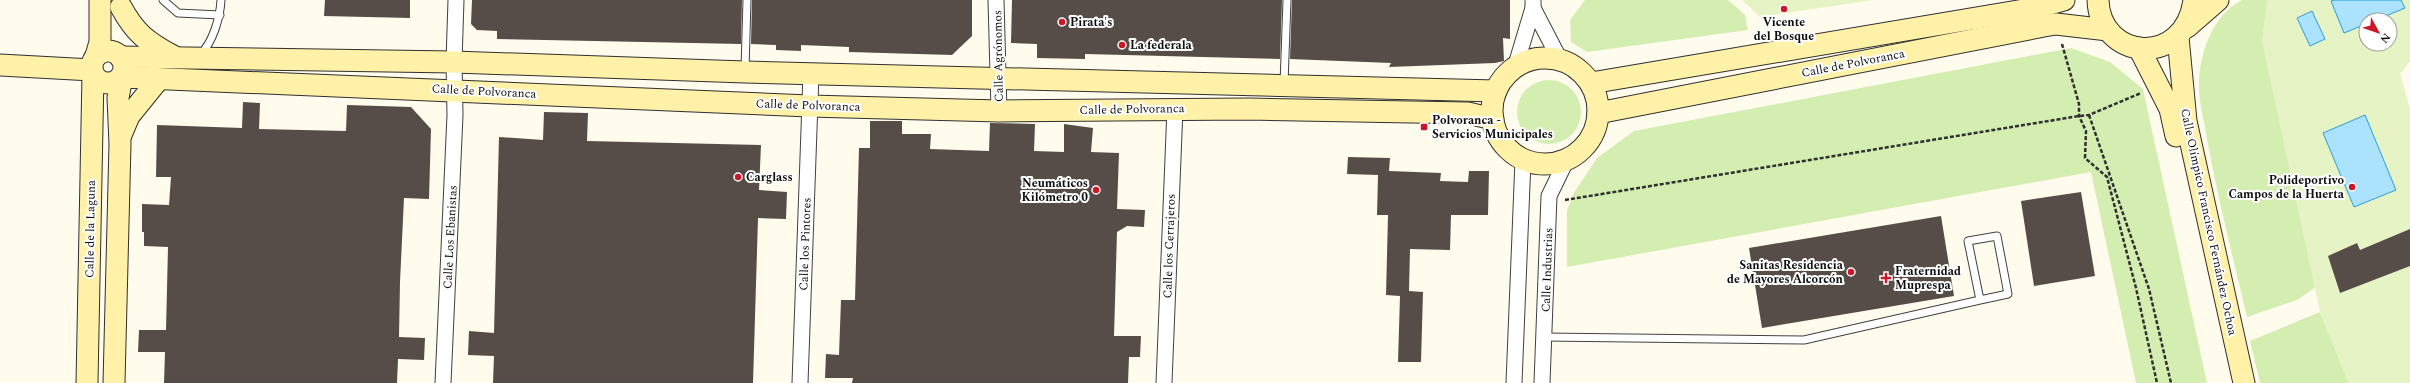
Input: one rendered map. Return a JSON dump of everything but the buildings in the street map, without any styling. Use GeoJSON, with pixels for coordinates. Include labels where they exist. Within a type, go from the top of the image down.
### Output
{"type":"FeatureCollection","features":[{"type":"Feature","properties":{"kind":"street","name":"Calle de la Laguna"},"geometry":{"type":"LineString","coordinates":[[86,383],[94,67],[100,42],[100,0]]}},
{"type":"Feature","properties":{"kind":"street","name":"Calle Los Ebanistas"},"geometry":{"type":"LineString","coordinates":[[443,383],[455,115],[454,62],[456,0]]}},
{"type":"Feature","properties":{"kind":"street","name":"Calle Agrónomos"},"geometry":{"type":"LineString","coordinates":[[996,0],[999,111]]}},
{"type":"Feature","properties":{"kind":"street","name":"Calle de Polvoranca"},"geometry":{"type":"LineString","coordinates":[[1591,83],[2028,10],[2064,0]]}},
{"type":"Feature","properties":{"kind":"street"},"geometry":{"type":"LineString","coordinates":[[2098,0],[2099,10],[2108,30],[2120,42],[2139,48],[2164,46],[2218,0]]}},
{"type":"Feature","properties":{"kind":"street"},"geometry":{"type":"LineString","coordinates":[[2181,33],[2192,14],[2194,0]]}},
{"type":"Feature","properties":{"kind":"street"},"geometry":{"type":"LineString","coordinates":[[114,383],[120,138],[118,98],[124,65],[120,56],[121,3]]}},
{"type":"Feature","properties":{"kind":"street","name":"Calle de Polvoranca"},"geometry":{"type":"LineString","coordinates":[[121,3],[131,25],[150,44],[187,58]]}},
{"type":"Feature","properties":{"kind":"street"},"geometry":{"type":"LineString","coordinates":[[1533,4],[1560,60]]}},
{"type":"Feature","properties":{"kind":"street"},"geometry":{"type":"LineString","coordinates":[[1515,68],[1536,60],[1560,60],[1577,69],[1591,83],[1597,98],[1598,113],[1595,130],[1587,144],[1566,161],[1546,165],[1523,160],[1507,148],[1499,137],[1493,120],[1492,108],[1496,90],[1515,68],[1533,4]]}},
{"type":"Feature","properties":{"kind":"street","name":"Calle de Polvoranca"},"geometry":{"type":"LineString","coordinates":[[1598,113],[2056,24],[2108,30]]}},
{"type":"Feature","properties":{"kind":"street","name":"Calle Olímpico Francisco Fernández Ochoa"},"geometry":{"type":"LineString","coordinates":[[2181,33],[2186,121],[2244,383]]}},
{"type":"Feature","properties":{"kind":"street","name":"Calle Olímpico Francisco Fernández Ochoa"},"geometry":{"type":"LineString","coordinates":[[2139,48],[2170,109],[2230,383]]}},
{"type":"Feature","properties":{"kind":"street"},"geometry":{"type":"LineString","coordinates":[[0,65],[94,67],[110,51],[120,56]]}},
{"type":"Feature","properties":{"kind":"street","name":"Calle de Polvoranca"},"geometry":{"type":"LineString","coordinates":[[120,56],[454,62],[745,72],[1496,90]]}},
{"type":"Feature","properties":{"kind":"street"},"geometry":{"type":"LineString","coordinates":[[94,67],[104,83],[114,83],[122,77]]}},
{"type":"Feature","properties":{"kind":"street","name":"Calle los Pintores"},"geometry":{"type":"LineString","coordinates":[[800,383],[811,73]]}},
{"type":"Feature","properties":{"kind":"street","name":"Calle de Polvoranca"},"geometry":{"type":"LineString","coordinates":[[122,77],[810,106],[999,111],[1175,108],[1468,114],[1493,120]]}},
{"type":"Feature","properties":{"kind":"street"},"geometry":{"type":"LineString","coordinates":[[120,138],[129,116],[159,78]]}},
{"type":"Feature","properties":{"kind":"street","name":"Calle los Cerrajeros"},"geometry":{"type":"LineString","coordinates":[[1164,383],[1175,108]]}},
{"type":"Feature","properties":{"kind":"street"},"geometry":{"type":"LineString","coordinates":[[1514,383],[1523,160]]}},
{"type":"Feature","properties":{"kind":"street","name":"Calle Industrias"},"geometry":{"type":"LineString","coordinates":[[1542,383],[1549,196],[1566,161]]}},
{"type":"Feature","properties":{"kind":"lane"},"geometry":{"type":"LineString","coordinates":[[163,0],[178,13],[220,15]]}},
{"type":"Feature","properties":{"kind":"lane"},"geometry":{"type":"LineString","coordinates":[[187,58],[205,50],[220,15],[221,0]]}},
{"type":"Feature","properties":{"kind":"lane"},"geometry":{"type":"LineString","coordinates":[[745,72],[747,0]]}},
{"type":"Feature","properties":{"kind":"lane"},"geometry":{"type":"LineString","coordinates":[[1284,86],[1287,0]]}},
{"type":"Feature","properties":{"kind":"lane"},"geometry":{"type":"LineString","coordinates":[[1544,337],[1804,340],[2008,294],[1997,236],[1968,241],[1980,300]]}},
{"type":"Feature","properties":{"kind":"path"},"geometry":{"type":"LineString","coordinates":[[2056,24],[2079,104],[2079,116],[2086,131],[2085,158],[2107,177],[2136,288],[2158,383]]}},
{"type":"Feature","properties":{"kind":"path"},"geometry":{"type":"LineString","coordinates":[[1549,196],[1564,201],[2079,116],[2089,114],[2158,86]]}},
{"type":"Feature","properties":{"kind":"path"},"geometry":{"type":"LineString","coordinates":[[2089,114],[2149,288],[2171,383]]}},
{"type":"Feature","properties":{"kind":"green space"},"geometry":{"type":"Polygon","coordinates":[[[1585,0],[1728,0],[1745,15],[1748,30],[1587,52],[1571,42],[1570,20],[1585,0]]]}},
{"type":"Feature","properties":{"kind":"green space","name":"Vicente del Bosque"},"geometry":{"type":"Polygon","coordinates":[[[1742,0],[1873,0],[1760,17],[1742,0]]]}},
{"type":"Feature","properties":{"kind":"green space"},"geometry":{"type":"Polygon","coordinates":[[[2242,0],[2410,0],[2410,61],[2400,74],[2410,110],[2311,264],[2316,287],[2297,300],[2247,317],[2216,184],[2199,94],[2199,76],[2204,50],[2215,26],[2231,7],[2242,0]]]}},
{"type":"Feature","properties":{"kind":"green space","name":"Polideportivo Campos de la Huerta"},"geometry":{"type":"Polygon","coordinates":[[[2267,0],[2410,0],[2410,60],[2400,74],[2410,110],[2410,383],[2349,383],[2320,312],[2262,41],[2267,0]]]}},
{"type":"Feature","properties":{"kind":"green space"},"geometry":{"type":"Polygon","coordinates":[[[2071,48],[2110,62],[2143,89],[2207,383],[2136,383],[2091,172],[1567,267],[1567,210],[1575,191],[1597,158],[1634,131],[2071,48]]]}},
{"type":"Feature","properties":{"kind":"green space"},"geometry":{"type":"Polygon","coordinates":[[[1549,80],[1561,82],[1572,89],[1579,100],[1581,112],[1579,124],[1572,135],[1561,142],[1549,144],[1537,142],[1526,135],[1519,124],[1517,112],[1519,100],[1526,89],[1537,82],[1549,80]]]}},
{"type":"Feature","properties":{"kind":"green space"},"geometry":{"type":"Polygon","coordinates":[[[2320,312],[2349,383],[2260,383],[2250,341],[2320,312]]]}},
{"type":"Feature","properties":{"kind":"water"},"geometry":{"type":"Polygon","coordinates":[[[2401,0],[2405,8],[2395,12],[2358,12],[2358,27],[2344,33],[2331,1],[2401,0]]]}},
{"type":"Feature","properties":{"kind":"water"},"geometry":{"type":"Polygon","coordinates":[[[2312,11],[2325,39],[2310,46],[2297,18],[2312,11]]]}},
{"type":"Feature","properties":{"kind":"water"},"geometry":{"type":"Polygon","coordinates":[[[2365,115],[2396,190],[2354,207],[2323,133],[2365,115]]]}},
{"type":"Feature","properties":{"kind":"place","name":"Vicente del Bosque"},"geometry":{"type":"Point","coordinates":[1784,9]}},
{"type":"Feature","properties":{"kind":"place","name":"Pirata's"},"geometry":{"type":"Point","coordinates":[1062,22]}},
{"type":"Feature","properties":{"kind":"place","name":"La federala"},"geometry":{"type":"Point","coordinates":[1122,45]}},
{"type":"Feature","properties":{"kind":"place","name":"Polvoranca - Servicios Municipales"},"geometry":{"type":"Point","coordinates":[1424,127]}},
{"type":"Feature","properties":{"kind":"place","name":"Carglass"},"geometry":{"type":"Point","coordinates":[738,177]}},
{"type":"Feature","properties":{"kind":"place","name":"Polideportivo Campos de la Huerta"},"geometry":{"type":"Point","coordinates":[2352,187]}},
{"type":"Feature","properties":{"kind":"place","name":"Neumáticos Kilómetro 0"},"geometry":{"type":"Point","coordinates":[1096,190]}},
{"type":"Feature","properties":{"kind":"place","name":"Sanitas Residencia de Mayores Alcorcón"},"geometry":{"type":"Point","coordinates":[1851,272]}},
{"type":"Feature","properties":{"kind":"place","name":"Fraternidad Muprespa"},"geometry":{"type":"Point","coordinates":[1886,278]}}]}
